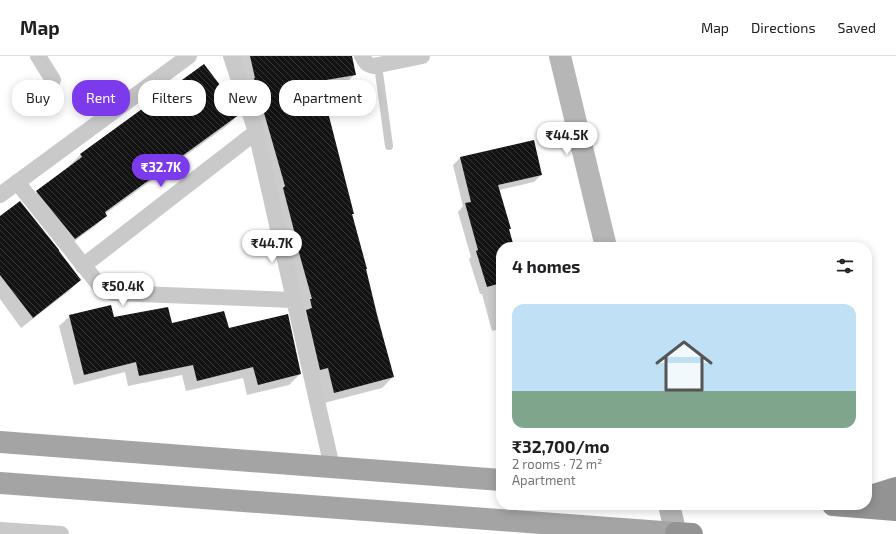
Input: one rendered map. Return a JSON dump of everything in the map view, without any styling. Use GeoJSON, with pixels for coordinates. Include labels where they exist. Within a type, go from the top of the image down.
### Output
{"type":"FeatureCollection","features":[{"type":"Feature","properties":{"kind":"highway"},"geometry":{"type":"LineString","coordinates":[[872,495],[896,488]]}},
{"type":"Feature","properties":{"kind":"highway"},"geometry":{"type":"LineString","coordinates":[[872,508],[896,510]]}},
{"type":"Feature","properties":{"kind":"main road"},"geometry":{"type":"LineString","coordinates":[[0,442],[496,480]]}},
{"type":"Feature","properties":{"kind":"main road"},"geometry":{"type":"LineString","coordinates":[[0,483],[681,534]]}},
{"type":"Feature","properties":{"kind":"street"},"geometry":{"type":"LineString","coordinates":[[38,56],[53,80]]}},
{"type":"Feature","properties":{"kind":"street"},"geometry":{"type":"LineString","coordinates":[[0,195],[189,56]]}},
{"type":"Feature","properties":{"kind":"street"},"geometry":{"type":"LineString","coordinates":[[231,56],[256,132],[332,467]]}},
{"type":"Feature","properties":{"kind":"street"},"geometry":{"type":"LineString","coordinates":[[362,56],[368,65],[378,65],[422,56]]}},
{"type":"Feature","properties":{"kind":"street"},"geometry":{"type":"LineString","coordinates":[[560,56],[605,242]]}},
{"type":"Feature","properties":{"kind":"street"},"geometry":{"type":"LineString","coordinates":[[84,266],[256,132]]}},
{"type":"Feature","properties":{"kind":"street"},"geometry":{"type":"LineString","coordinates":[[17,182],[100,286],[106,290],[114,293],[294,300]]}},
{"type":"Feature","properties":{"kind":"street"},"geometry":{"type":"LineString","coordinates":[[671,510],[681,534]]}},
{"type":"Feature","properties":{"kind":"street"},"geometry":{"type":"LineString","coordinates":[[0,530],[60,534]]}},
{"type":"Feature","properties":{"kind":"lane"},"geometry":{"type":"LineString","coordinates":[[378,65],[389,146]]}},
{"type":"Feature","properties":{"kind":"building"},"geometry":{"type":"Polygon","coordinates":[[[250,56],[352,56],[356,75],[326,80],[279,80],[279,116],[329,116],[354,214],[352,214],[367,269],[377,315],[394,377],[334,393],[328,368],[320,370],[306,310],[312,308],[310,299],[312,299],[283,188],[285,186],[265,116],[271,116],[271,80],[255,80],[250,56]]]}},
{"type":"Feature","properties":{"kind":"building"},"geometry":{"type":"Polygon","coordinates":[[[204,64],[216,80],[214,80],[214,116],[237,116],[105,212],[107,216],[75,239],[36,191],[82,157],[80,154],[138,112],[138,116],[206,116],[206,80],[182,80],[204,64]]]}},
{"type":"Feature","properties":{"kind":"building"},"geometry":{"type":"Polygon","coordinates":[[[534,140],[542,175],[498,185],[511,229],[509,229],[513,242],[496,242],[496,284],[487,287],[476,251],[478,250],[465,203],[471,202],[460,157],[534,140]]]}},
{"type":"Feature","properties":{"kind":"building"},"geometry":{"type":"Polygon","coordinates":[[[20,201],[81,280],[33,318],[0,275],[0,216],[20,201]]]}},
{"type":"Feature","properties":{"kind":"building"},"geometry":{"type":"Polygon","coordinates":[[[111,305],[114,317],[168,307],[172,323],[224,311],[229,328],[288,314],[301,374],[258,385],[253,367],[197,381],[193,365],[139,376],[136,362],[84,375],[69,315],[111,305]]]}}]}
